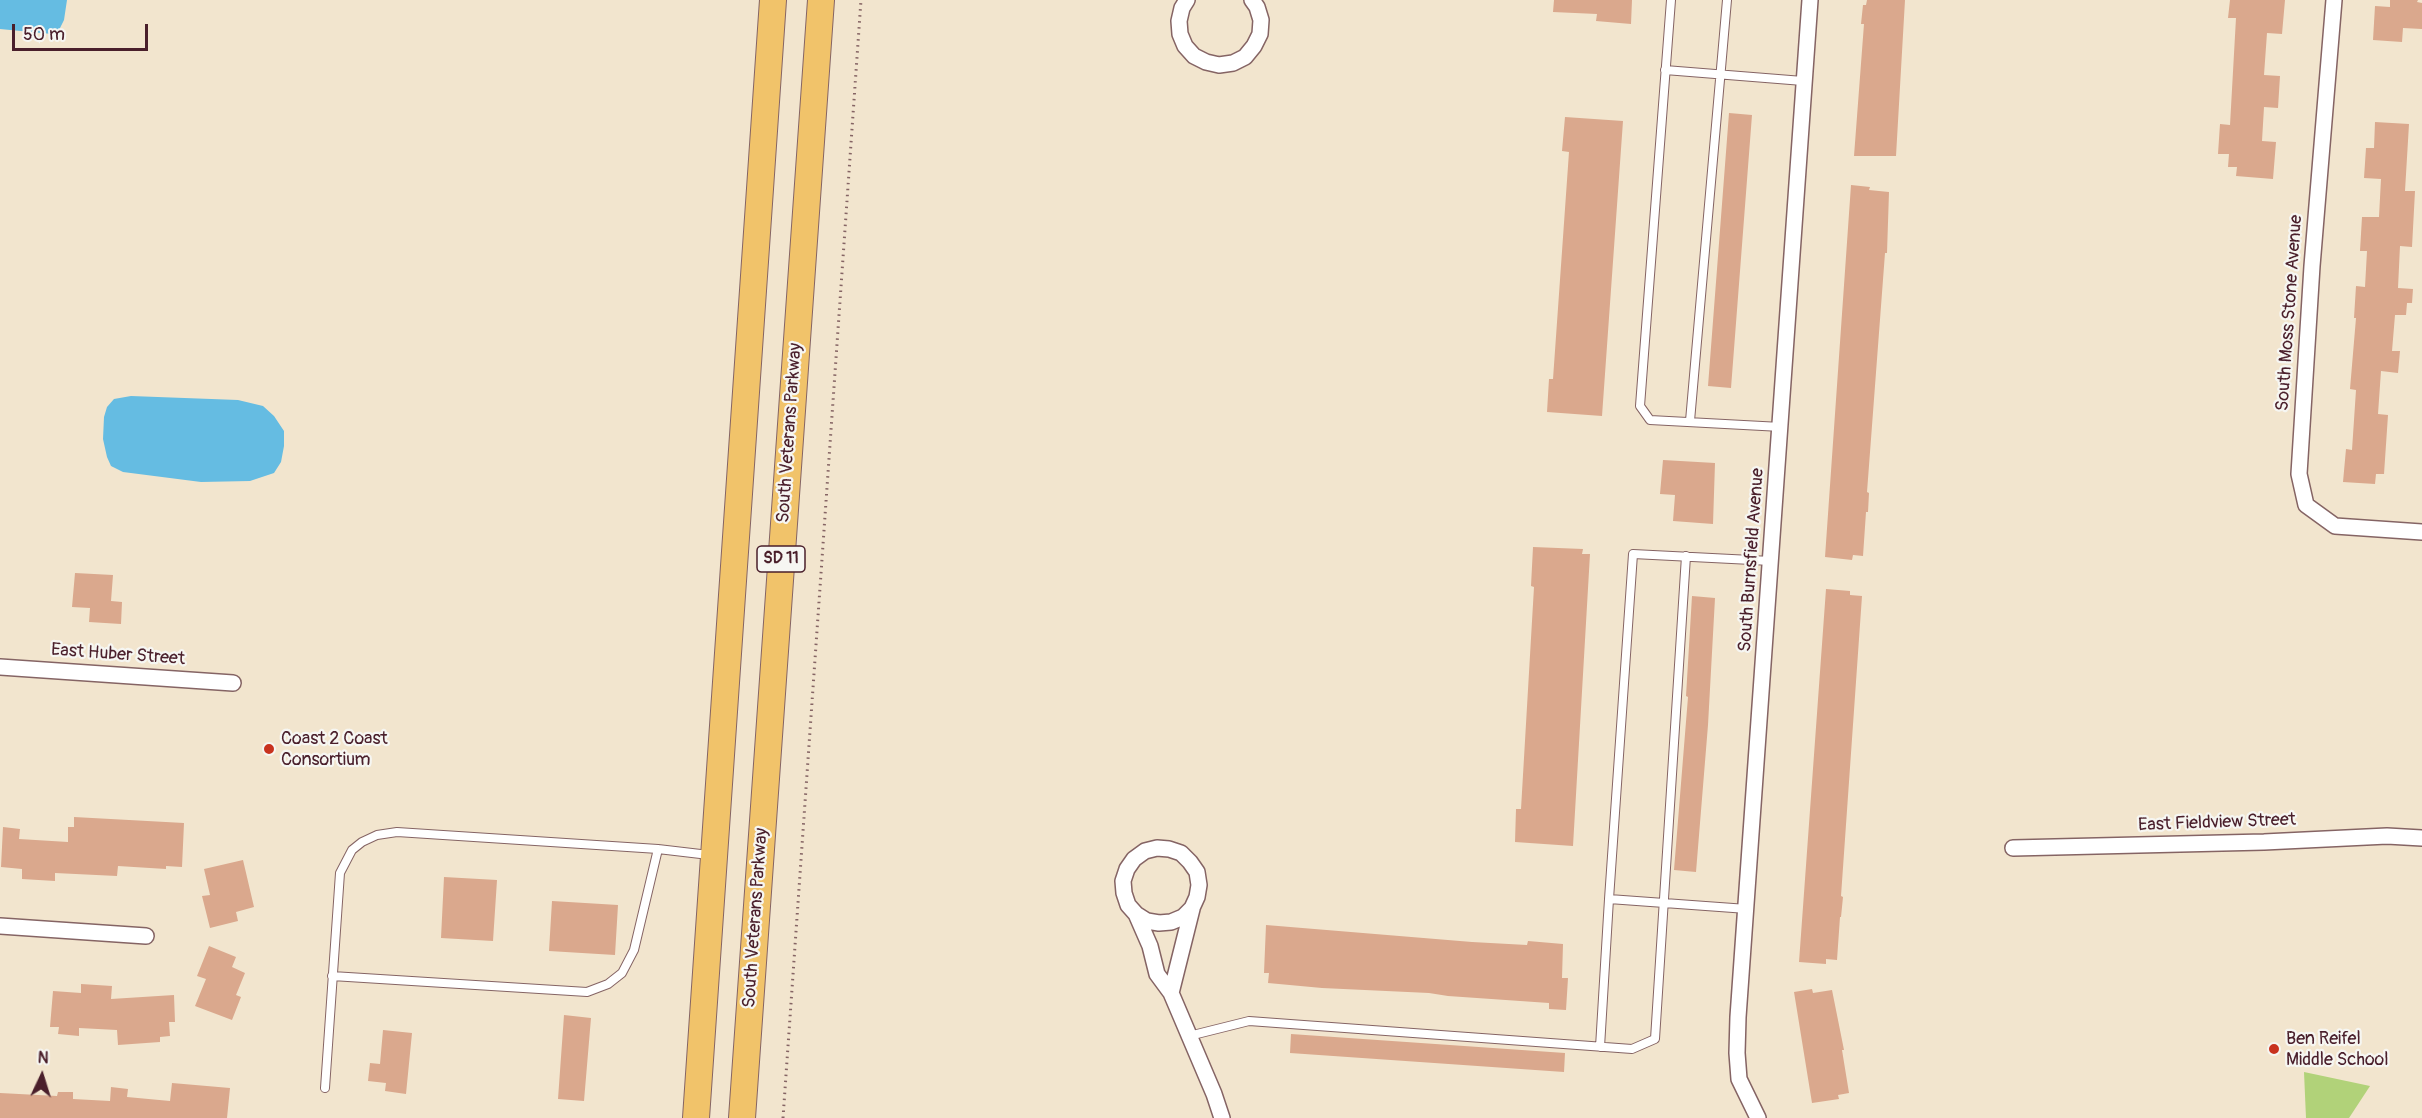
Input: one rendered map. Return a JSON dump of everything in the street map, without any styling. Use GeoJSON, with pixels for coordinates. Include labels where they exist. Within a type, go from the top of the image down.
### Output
{"type":"FeatureCollection","features":[{"type":"Feature","properties":{"kind":"highway","name":"SD 11"},"geometry":{"type":"LineString","coordinates":[[696,1118],[773,0]]}},
{"type":"Feature","properties":{"kind":"highway","name":"South Veterans Parkway"},"geometry":{"type":"LineString","coordinates":[[742,1118],[821,0]]}},
{"type":"Feature","properties":{"kind":"street"},"geometry":{"type":"LineString","coordinates":[[1187,0],[1182,8],[1179,21],[1180,34],[1185,46],[1194,56],[1219,65],[1233,63],[1245,57],[1254,46],[1260,34],[1261,20],[1252,0]]}},
{"type":"Feature","properties":{"kind":"street","name":"South Burnsfield Avenue"},"geometry":{"type":"LineString","coordinates":[[1758,1118],[1739,1079],[1737,1053],[1810,0]]}},
{"type":"Feature","properties":{"kind":"street","name":"South Moss Stone Avenue"},"geometry":{"type":"LineString","coordinates":[[2334,0],[2312,266],[2300,474],[2306,506],[2335,526],[2422,532]]}},
{"type":"Feature","properties":{"kind":"street","name":"East Huber Street"},"geometry":{"type":"LineString","coordinates":[[0,667],[233,683]]}},
{"type":"Feature","properties":{"kind":"street","name":"East Fieldview Street"},"geometry":{"type":"LineString","coordinates":[[2013,848],[2264,842],[2387,836],[2422,838]]}},
{"type":"Feature","properties":{"kind":"street"},"geometry":{"type":"LineString","coordinates":[[1171,993],[1199,885],[1197,872],[1181,853],[1157,848],[1145,851],[1134,859],[1125,875],[1124,893],[1150,946],[1156,974],[1171,993],[1190,1036],[1222,1118]]}},
{"type":"Feature","properties":{"kind":"street"},"geometry":{"type":"LineString","coordinates":[[1136,914],[1147,921],[1165,923],[1183,917],[1192,908]]}},
{"type":"Feature","properties":{"kind":"street"},"geometry":{"type":"LineString","coordinates":[[0,926],[146,936]]}},
{"type":"Feature","properties":{"kind":"lane"},"geometry":{"type":"LineString","coordinates":[[1671,0],[1640,406],[1650,420],[1781,427]]}},
{"type":"Feature","properties":{"kind":"lane"},"geometry":{"type":"LineString","coordinates":[[1690,421],[1727,0]]}},
{"type":"Feature","properties":{"kind":"lane"},"geometry":{"type":"LineString","coordinates":[[1665,70],[1803,81]]}},
{"type":"Feature","properties":{"kind":"lane"},"geometry":{"type":"LineString","coordinates":[[1599,1047],[1633,554],[1771,561]]}},
{"type":"Feature","properties":{"kind":"lane"},"geometry":{"type":"LineString","coordinates":[[1190,1036],[1249,1021],[1632,1050],[1655,1039],[1686,556]]}},
{"type":"Feature","properties":{"kind":"lane"},"geometry":{"type":"LineString","coordinates":[[325,1088],[340,873],[352,850],[377,835],[397,832],[658,849],[714,855]]}},
{"type":"Feature","properties":{"kind":"lane"},"geometry":{"type":"LineString","coordinates":[[332,976],[587,992],[608,984],[622,973],[634,950],[658,849]]}},
{"type":"Feature","properties":{"kind":"lane"},"geometry":{"type":"LineString","coordinates":[[1609,899],[1747,909]]}},
{"type":"Feature","properties":{"kind":"path"},"geometry":{"type":"LineString","coordinates":[[783,1118],[861,0]]}},
{"type":"Feature","properties":{"kind":"green space"},"geometry":{"type":"Polygon","coordinates":[[[2304,1072],[2370,1086],[2349,1118],[2306,1118],[2304,1072]]]}},
{"type":"Feature","properties":{"kind":"water"},"geometry":{"type":"Polygon","coordinates":[[[0,0],[67,0],[64,20],[59,30],[52,34],[0,29],[0,0]]]}},
{"type":"Feature","properties":{"kind":"water"},"geometry":{"type":"Polygon","coordinates":[[[131,396],[238,400],[263,406],[274,416],[284,431],[281,462],[274,473],[250,481],[201,482],[123,472],[111,466],[107,457],[103,439],[104,417],[107,407],[114,399],[131,396]]]}},
{"type":"Feature","properties":{"kind":"building"},"geometry":{"type":"Polygon","coordinates":[[[1554,0],[1632,0],[1631,24],[1596,21],[1597,14],[1553,12],[1554,0]]]}},
{"type":"Feature","properties":{"kind":"building"},"geometry":{"type":"Polygon","coordinates":[[[1867,0],[1905,0],[1896,156],[1854,156],[1864,24],[1861,24],[1863,5],[1866,5],[1867,0]]]}},
{"type":"Feature","properties":{"kind":"building"},"geometry":{"type":"Polygon","coordinates":[[[2230,0],[2285,0],[2282,34],[2267,33],[2264,75],[2280,76],[2278,108],[2264,107],[2262,141],[2276,142],[2273,179],[2236,176],[2237,167],[2228,167],[2229,154],[2218,154],[2220,124],[2230,125],[2236,18],[2228,18],[2230,0]]]}},
{"type":"Feature","properties":{"kind":"building"},"geometry":{"type":"Polygon","coordinates":[[[2390,0],[2418,0],[2417,2],[2422,3],[2422,29],[2403,28],[2402,42],[2373,40],[2375,6],[2390,7],[2390,0]]]}},
{"type":"Feature","properties":{"kind":"building"},"geometry":{"type":"Polygon","coordinates":[[[1729,113],[1752,115],[1731,388],[1708,386],[1729,113]]]}},
{"type":"Feature","properties":{"kind":"building"},"geometry":{"type":"Polygon","coordinates":[[[1565,117],[1623,121],[1602,416],[1547,412],[1549,379],[1553,379],[1569,152],[1562,151],[1565,117]]]}},
{"type":"Feature","properties":{"kind":"building"},"geometry":{"type":"Polygon","coordinates":[[[2375,122],[2409,124],[2405,191],[2415,191],[2412,247],[2400,246],[2398,288],[2413,289],[2412,303],[2407,303],[2406,315],[2395,315],[2392,351],[2400,351],[2398,373],[2381,371],[2378,414],[2388,415],[2384,474],[2376,474],[2375,484],[2343,482],[2346,449],[2352,450],[2356,390],[2350,389],[2356,318],[2354,318],[2356,286],[2365,287],[2367,251],[2360,251],[2362,217],[2379,217],[2381,179],[2364,178],[2366,148],[2374,148],[2375,122]]]}},
{"type":"Feature","properties":{"kind":"building"},"geometry":{"type":"Polygon","coordinates":[[[1851,185],[1889,192],[1887,253],[1885,253],[1867,492],[1869,493],[1868,512],[1866,512],[1863,556],[1853,555],[1852,560],[1825,557],[1851,185]]]}},
{"type":"Feature","properties":{"kind":"building"},"geometry":{"type":"Polygon","coordinates":[[[1663,460],[1715,463],[1713,524],[1673,521],[1675,495],[1660,494],[1663,460]]]}},
{"type":"Feature","properties":{"kind":"building"},"geometry":{"type":"Polygon","coordinates":[[[1533,547],[1583,549],[1582,554],[1590,554],[1573,846],[1515,842],[1516,809],[1521,809],[1534,587],[1531,586],[1533,547]]]}},
{"type":"Feature","properties":{"kind":"building"},"geometry":{"type":"Polygon","coordinates":[[[75,573],[113,575],[111,601],[122,602],[121,624],[89,622],[90,608],[72,607],[75,573]]]}},
{"type":"Feature","properties":{"kind":"building"},"geometry":{"type":"Polygon","coordinates":[[[1826,589],[1850,591],[1850,595],[1862,596],[1837,960],[1826,959],[1826,964],[1799,962],[1826,589]]]}},
{"type":"Feature","properties":{"kind":"building"},"geometry":{"type":"Polygon","coordinates":[[[1692,596],[1715,598],[1708,725],[1696,872],[1674,870],[1688,697],[1686,696],[1692,596]]]}},
{"type":"Feature","properties":{"kind":"building"},"geometry":{"type":"Polygon","coordinates":[[[74,817],[184,823],[182,867],[166,866],[166,869],[118,866],[117,876],[55,873],[55,881],[22,879],[22,869],[1,867],[3,827],[20,829],[19,839],[68,842],[68,827],[74,827],[74,817]]]}},
{"type":"Feature","properties":{"kind":"building"},"geometry":{"type":"Polygon","coordinates":[[[243,860],[254,907],[236,912],[238,921],[210,928],[202,896],[210,895],[204,869],[243,860]]]}},
{"type":"Feature","properties":{"kind":"building"},"geometry":{"type":"Polygon","coordinates":[[[444,877],[497,880],[493,941],[441,938],[444,877]]]}},
{"type":"Feature","properties":{"kind":"building"},"geometry":{"type":"Polygon","coordinates":[[[552,901],[618,905],[615,955],[549,951],[552,901]]]}},
{"type":"Feature","properties":{"kind":"building"},"geometry":{"type":"Polygon","coordinates":[[[1266,925],[1472,942],[1527,945],[1528,941],[1563,944],[1562,978],[1568,978],[1566,1010],[1549,1009],[1549,1003],[1268,983],[1269,973],[1264,973],[1266,925]]]}},
{"type":"Feature","properties":{"kind":"building"},"geometry":{"type":"Polygon","coordinates":[[[209,946],[236,957],[232,967],[245,973],[236,995],[241,997],[232,1020],[195,1006],[206,979],[197,976],[209,946]]]}},
{"type":"Feature","properties":{"kind":"building"},"geometry":{"type":"Polygon","coordinates":[[[81,984],[112,986],[111,999],[174,995],[175,1022],[169,1022],[170,1036],[160,1037],[160,1042],[118,1045],[117,1030],[79,1028],[79,1036],[58,1034],[59,1027],[50,1027],[53,991],[81,993],[81,984]]]}},
{"type":"Feature","properties":{"kind":"building"},"geometry":{"type":"Polygon","coordinates":[[[1812,989],[1813,993],[1832,990],[1844,1050],[1842,1050],[1849,1093],[1838,1095],[1839,1099],[1812,1103],[1794,992],[1812,989]]]}},
{"type":"Feature","properties":{"kind":"building"},"geometry":{"type":"Polygon","coordinates":[[[564,1015],[591,1018],[584,1101],[558,1099],[564,1015]]]}},
{"type":"Feature","properties":{"kind":"building"},"geometry":{"type":"Polygon","coordinates":[[[383,1030],[412,1033],[406,1094],[385,1091],[386,1083],[368,1081],[370,1063],[380,1064],[383,1030]]]}},
{"type":"Feature","properties":{"kind":"building"},"geometry":{"type":"Polygon","coordinates":[[[1291,1034],[1565,1053],[1564,1072],[1290,1053],[1291,1034]]]}},
{"type":"Feature","properties":{"kind":"building"},"geometry":{"type":"Polygon","coordinates":[[[172,1083],[230,1088],[227,1118],[0,1118],[0,1093],[57,1096],[58,1092],[73,1092],[73,1099],[110,1101],[111,1087],[128,1089],[127,1097],[170,1101],[172,1083]]]}},
{"type":"Feature","properties":{"kind":"place","name":"Coast 2 Coast Consortium"},"geometry":{"type":"Point","coordinates":[269,749]}},
{"type":"Feature","properties":{"kind":"place","name":"Ben Reifel Middle School"},"geometry":{"type":"Point","coordinates":[2274,1049]}}]}
